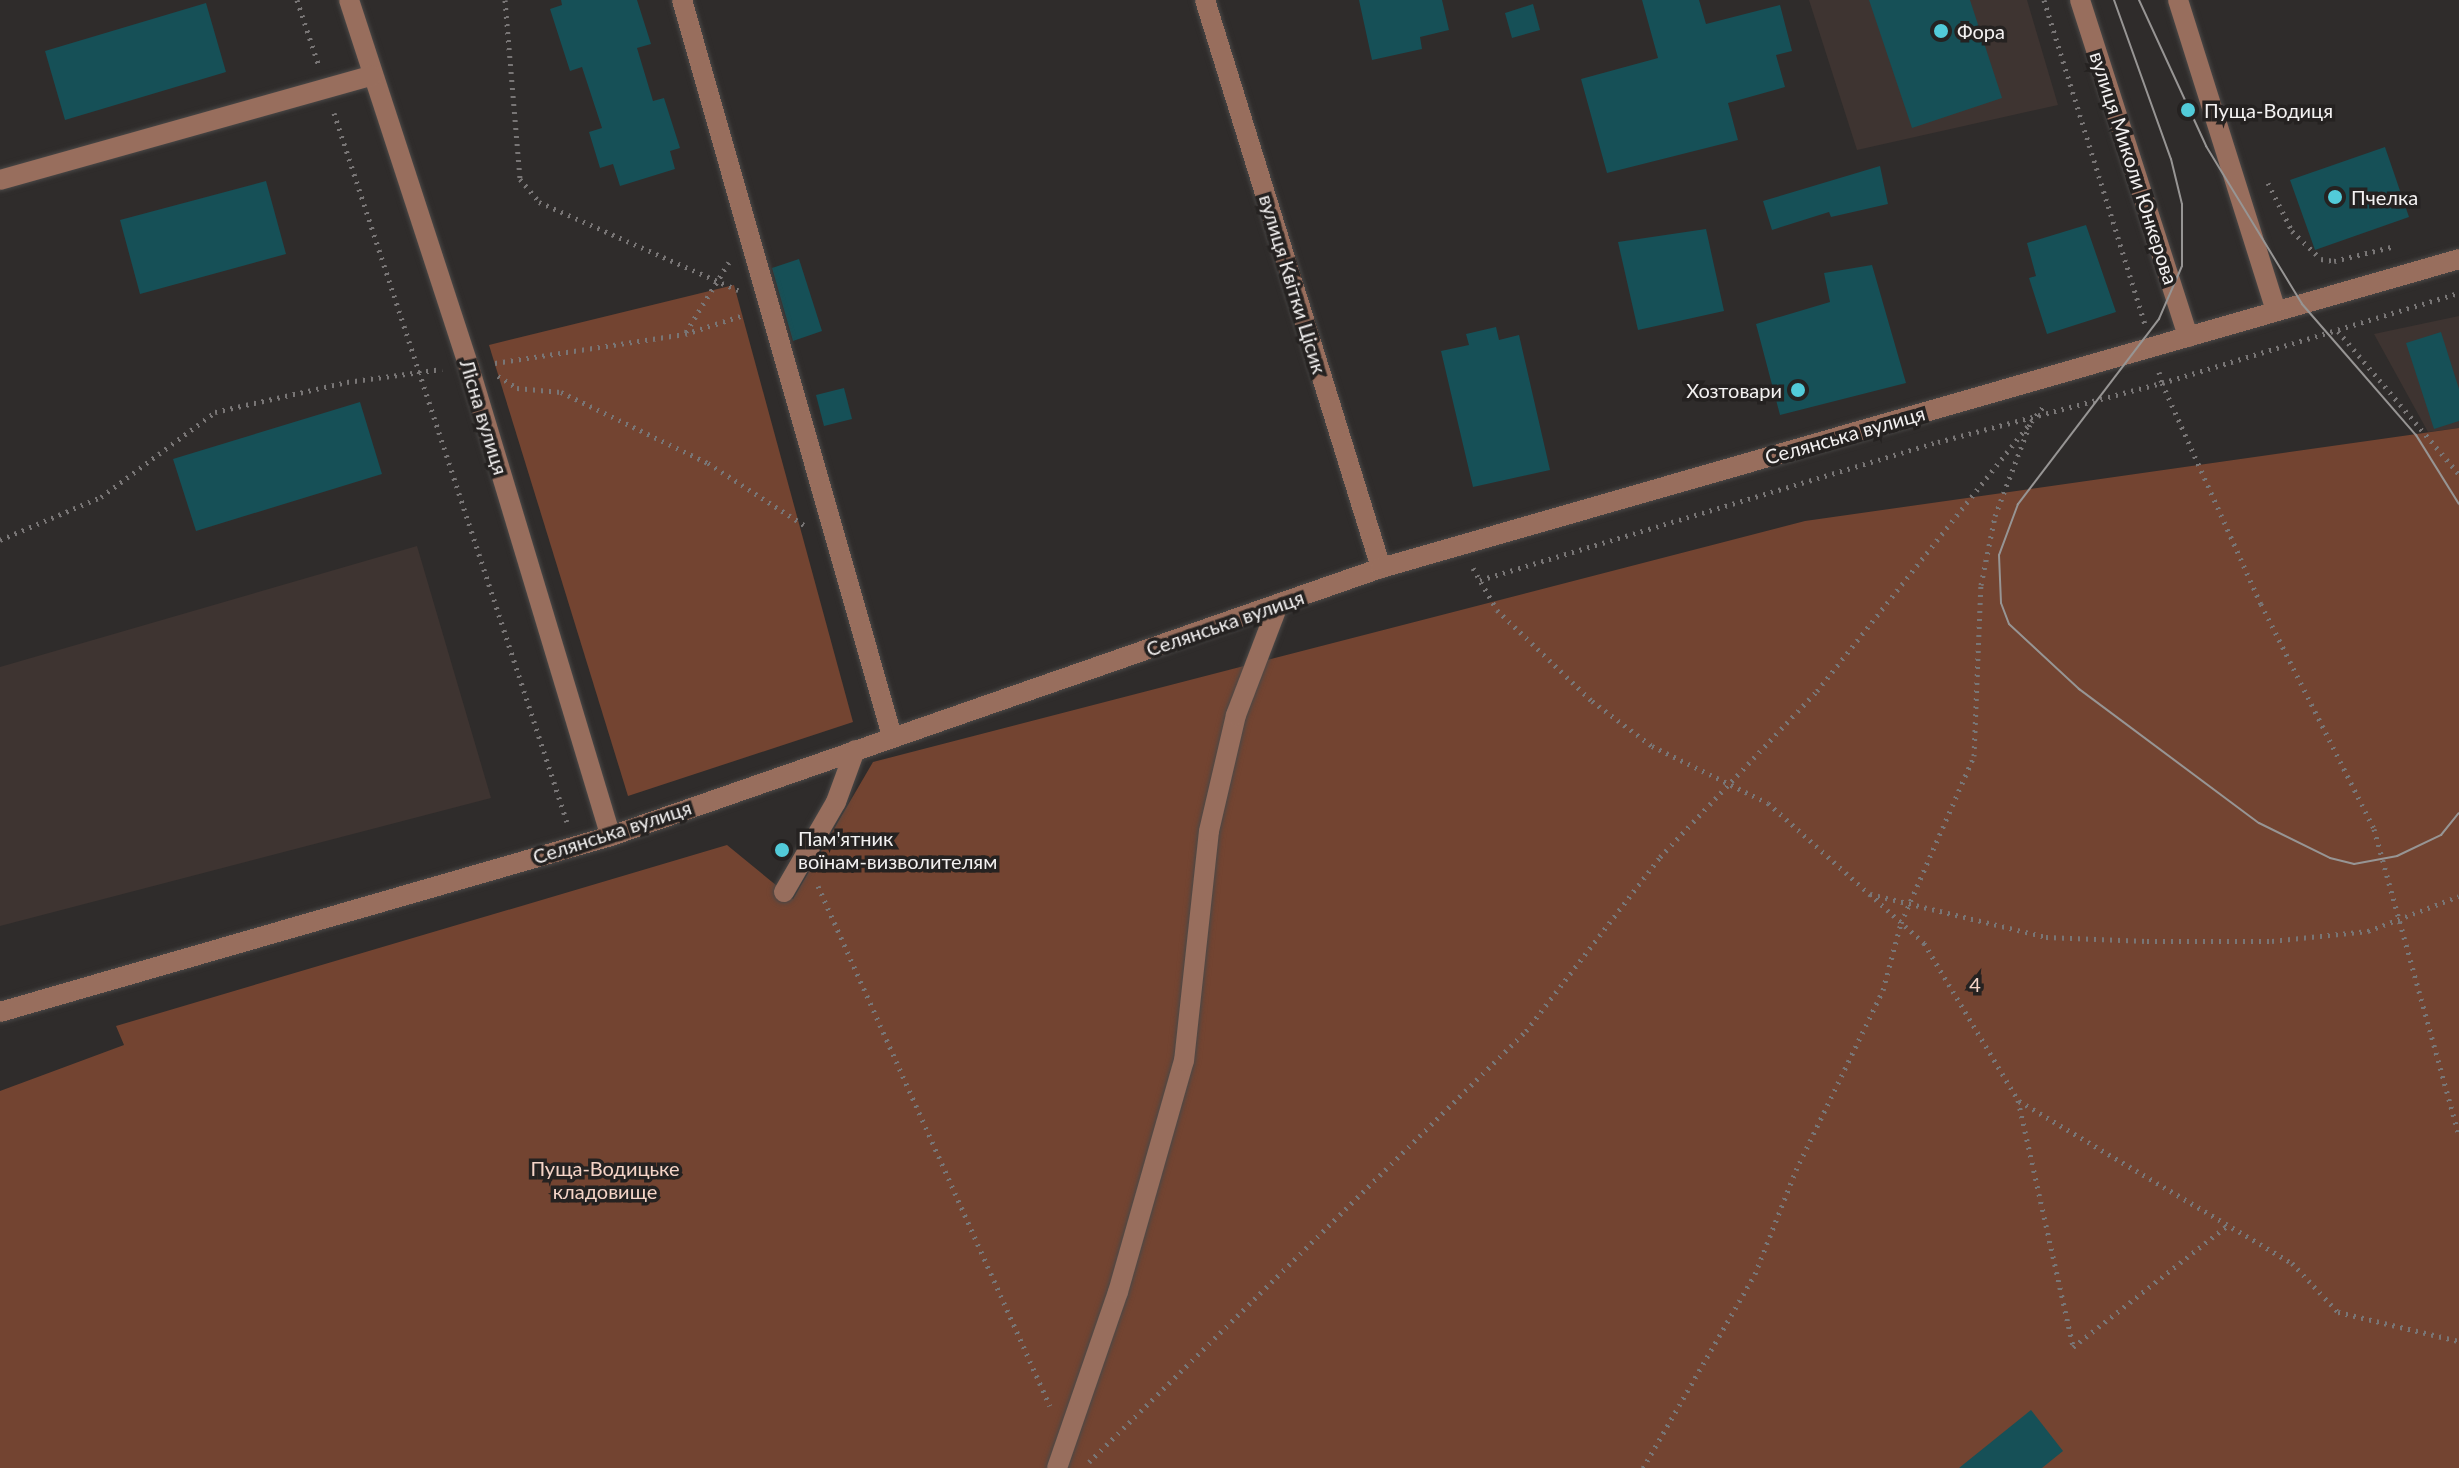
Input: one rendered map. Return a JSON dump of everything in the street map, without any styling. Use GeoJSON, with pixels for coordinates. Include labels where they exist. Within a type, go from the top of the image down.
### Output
{"type":"FeatureCollection","features":[{"type":"Feature","properties":{"kind":"street","name":"Лісна вулиця"},"geometry":{"type":"LineString","coordinates":[[349,0],[469,367],[611,836]]}},
{"type":"Feature","properties":{"kind":"street"},"geometry":{"type":"LineString","coordinates":[[682,0],[892,736]]}},
{"type":"Feature","properties":{"kind":"street","name":"вулиця Квітки Цісик"},"geometry":{"type":"LineString","coordinates":[[1205,0],[1381,568]]}},
{"type":"Feature","properties":{"kind":"street","name":"вулиця Миколи Юнкерова"},"geometry":{"type":"LineString","coordinates":[[2080,0],[2188,337]]}},
{"type":"Feature","properties":{"kind":"street"},"geometry":{"type":"LineString","coordinates":[[2178,0],[2276,311]]}},
{"type":"Feature","properties":{"kind":"street"},"geometry":{"type":"LineString","coordinates":[[0,180],[373,75]]}},
{"type":"Feature","properties":{"kind":"street","name":"Селянська вулиця"},"geometry":{"type":"LineString","coordinates":[[0,1012],[611,836],[1381,568],[2459,259]]}},
{"type":"Feature","properties":{"kind":"street"},"geometry":{"type":"LineString","coordinates":[[1057,1468],[1118,1292],[1184,1061],[1209,831],[1236,715],[1278,605]]}},
{"type":"Feature","properties":{"kind":"street"},"geometry":{"type":"LineString","coordinates":[[784,892],[836,802],[855,750]]}},
{"type":"Feature","properties":{"kind":"path"},"geometry":{"type":"LineString","coordinates":[[297,0],[575,846]]}},
{"type":"Feature","properties":{"kind":"path"},"geometry":{"type":"LineString","coordinates":[[505,0],[520,179],[539,202],[771,305]]}},
{"type":"Feature","properties":{"kind":"path"},"geometry":{"type":"LineString","coordinates":[[2044,0],[2162,383],[2241,561],[2374,829],[2459,1135]]}},
{"type":"Feature","properties":{"kind":"path"},"geometry":{"type":"LineString","coordinates":[[2265,175],[2292,231],[2321,259],[2334,261],[2403,244]]}},
{"type":"Feature","properties":{"kind":"path"},"geometry":{"type":"LineString","coordinates":[[685,334],[748,230]]}},
{"type":"Feature","properties":{"kind":"path"},"geometry":{"type":"LineString","coordinates":[[1480,580],[2032,418],[2162,383],[2459,293]]}},
{"type":"Feature","properties":{"kind":"path"},"geometry":{"type":"LineString","coordinates":[[0,540],[101,497],[215,412],[418,370],[469,367],[685,334],[771,305]]}},
{"type":"Feature","properties":{"kind":"path"},"geometry":{"type":"LineString","coordinates":[[2338,331],[2459,474]]}},
{"type":"Feature","properties":{"kind":"path"},"geometry":{"type":"LineString","coordinates":[[1082,1468],[1526,1031],[1660,857],[1734,785],[1817,691],[2032,418],[2085,366]]}},
{"type":"Feature","properties":{"kind":"path"},"geometry":{"type":"LineString","coordinates":[[469,367],[506,378],[517,388],[561,392],[708,463],[838,547]]}},
{"type":"Feature","properties":{"kind":"path"},"geometry":{"type":"LineString","coordinates":[[1643,1468],[1755,1274],[1796,1170],[1883,990],[1901,923],[1974,756],[1981,585],[1995,516],[2032,418]]}},
{"type":"Feature","properties":{"kind":"path"},"geometry":{"type":"LineString","coordinates":[[1460,546],[1497,610],[1592,701],[1652,746],[1768,803],[1924,943],[2018,1100],[2073,1347],[2228,1225]]}},
{"type":"Feature","properties":{"kind":"path"},"geometry":{"type":"LineString","coordinates":[[804,856],[1066,1442]]}},
{"type":"Feature","properties":{"kind":"path"},"geometry":{"type":"LineString","coordinates":[[1866,893],[2046,937],[2147,941],[2272,941],[2368,931],[2459,896]]}},
{"type":"Feature","properties":{"kind":"path"},"geometry":{"type":"LineString","coordinates":[[2018,1100],[2292,1263],[2338,1312],[2459,1341]]}},
{"type":"Feature","properties":{"kind":"shaded area"},"geometry":{"type":"Polygon","coordinates":[[[1809,0],[2027,0],[2058,105],[1857,150],[1809,0]]]}},
{"type":"Feature","properties":{"kind":"shaded area"},"geometry":{"type":"Polygon","coordinates":[[[2459,316],[2459,428],[2428,432],[2374,334],[2459,316]]]}},
{"type":"Feature","properties":{"kind":"shaded area"},"geometry":{"type":"Polygon","coordinates":[[[417,546],[491,798],[0,926],[0,667],[417,546]]]}},
{"type":"Feature","properties":{"kind":"green space"},"geometry":{"type":"Polygon","coordinates":[[[734,285],[853,722],[628,796],[489,345],[734,285]]]}},
{"type":"Feature","properties":{"kind":"green space","name":"4"},"geometry":{"type":"Polygon","coordinates":[[[2459,428],[2459,1468],[0,1468],[0,1091],[124,1045],[116,1026],[727,845],[793,899],[873,762],[1805,521],[2459,428]]]}},
{"type":"Feature","properties":{"kind":"building"},"geometry":{"type":"Polygon","coordinates":[[[561,0],[637,0],[651,44],[637,48],[653,101],[664,98],[680,148],[670,151],[675,169],[620,186],[613,164],[600,168],[589,132],[602,128],[582,67],[570,71],[550,9],[562,5],[561,0]]]}},
{"type":"Feature","properties":{"kind":"building"},"geometry":{"type":"Polygon","coordinates":[[[1359,0],[1442,0],[1449,30],[1420,37],[1422,49],[1372,60],[1359,0]]]}},
{"type":"Feature","properties":{"kind":"building"},"geometry":{"type":"Polygon","coordinates":[[[1642,0],[1699,0],[1706,24],[1780,5],[1792,51],[1776,55],[1785,87],[1728,103],[1738,140],[1607,173],[1581,79],[1658,58],[1642,0]]]}},
{"type":"Feature","properties":{"kind":"building"},"geometry":{"type":"Polygon","coordinates":[[[1869,0],[1970,0],[2002,98],[1912,128],[1869,0]]]}},
{"type":"Feature","properties":{"kind":"building"},"geometry":{"type":"Polygon","coordinates":[[[206,3],[226,72],[65,120],[45,51],[206,3]]]}},
{"type":"Feature","properties":{"kind":"building"},"geometry":{"type":"Polygon","coordinates":[[[1533,4],[1540,30],[1512,38],[1505,13],[1533,4]]]}},
{"type":"Feature","properties":{"kind":"building"},"geometry":{"type":"Polygon","coordinates":[[[2385,147],[2409,217],[2315,250],[2290,180],[2385,147]]]}},
{"type":"Feature","properties":{"kind":"building"},"geometry":{"type":"Polygon","coordinates":[[[1880,166],[1888,204],[1831,217],[1829,212],[1772,230],[1763,201],[1880,166]]]}},
{"type":"Feature","properties":{"kind":"building"},"geometry":{"type":"Polygon","coordinates":[[[266,181],[286,254],[140,294],[120,220],[266,181]]]}},
{"type":"Feature","properties":{"kind":"building"},"geometry":{"type":"Polygon","coordinates":[[[2086,225],[2116,312],[2047,334],[2029,278],[2036,276],[2027,243],[2086,225]]]}},
{"type":"Feature","properties":{"kind":"building"},"geometry":{"type":"Polygon","coordinates":[[[1706,229],[1724,311],[1638,330],[1618,242],[1706,229]]]}},
{"type":"Feature","properties":{"kind":"building"},"geometry":{"type":"Polygon","coordinates":[[[799,259],[822,331],[793,341],[772,268],[799,259]]]}},
{"type":"Feature","properties":{"kind":"building"},"geometry":{"type":"Polygon","coordinates":[[[1872,265],[1906,383],[1780,415],[1756,324],[1830,302],[1824,273],[1872,265]]]}},
{"type":"Feature","properties":{"kind":"building"},"geometry":{"type":"Polygon","coordinates":[[[1496,327],[1499,340],[1519,335],[1550,470],[1473,487],[1441,351],[1469,345],[1466,334],[1496,327]]]}},
{"type":"Feature","properties":{"kind":"building"},"geometry":{"type":"Polygon","coordinates":[[[2441,332],[2459,389],[2459,421],[2434,429],[2406,343],[2441,332]]]}},
{"type":"Feature","properties":{"kind":"building"},"geometry":{"type":"Polygon","coordinates":[[[844,388],[852,419],[824,426],[816,395],[844,388]]]}},
{"type":"Feature","properties":{"kind":"building"},"geometry":{"type":"Polygon","coordinates":[[[360,402],[382,474],[196,531],[173,459],[360,402]]]}},
{"type":"Feature","properties":{"kind":"building"},"geometry":{"type":"Polygon","coordinates":[[[2031,1410],[2063,1451],[2042,1468],[1959,1468],[2031,1410]]]}},
{"type":"Feature","properties":{"kind":"tram line"},"geometry":{"type":"LineString","coordinates":[[2114,0],[2171,159],[2182,204],[2182,266],[2159,319],[2018,504],[1999,555],[2001,603],[2009,624],[2079,689],[2259,823],[2330,858],[2354,864],[2397,856],[2441,835],[2459,813]]}},
{"type":"Feature","properties":{"kind":"tram line"},"geometry":{"type":"LineString","coordinates":[[2139,0],[2206,146],[2302,304],[2416,435],[2459,504]]}},
{"type":"Feature","properties":{"kind":"place","name":"Фора"},"geometry":{"type":"Point","coordinates":[1941,31]}},
{"type":"Feature","properties":{"kind":"place","name":"Пуща-Водиця"},"geometry":{"type":"Point","coordinates":[2188,110]}},
{"type":"Feature","properties":{"kind":"place","name":"Пчелка"},"geometry":{"type":"Point","coordinates":[2335,197]}},
{"type":"Feature","properties":{"kind":"place","name":"Хозтовари"},"geometry":{"type":"Point","coordinates":[1798,390]}},
{"type":"Feature","properties":{"kind":"place","name":"Пам'ятник воїнам-визволителям"},"geometry":{"type":"Point","coordinates":[782,850]}},
{"type":"Feature","properties":{"kind":"park label","name":"Пуща-Водицьке кладовище"},"geometry":{"type":"Point","coordinates":[605,1180]}}]}
